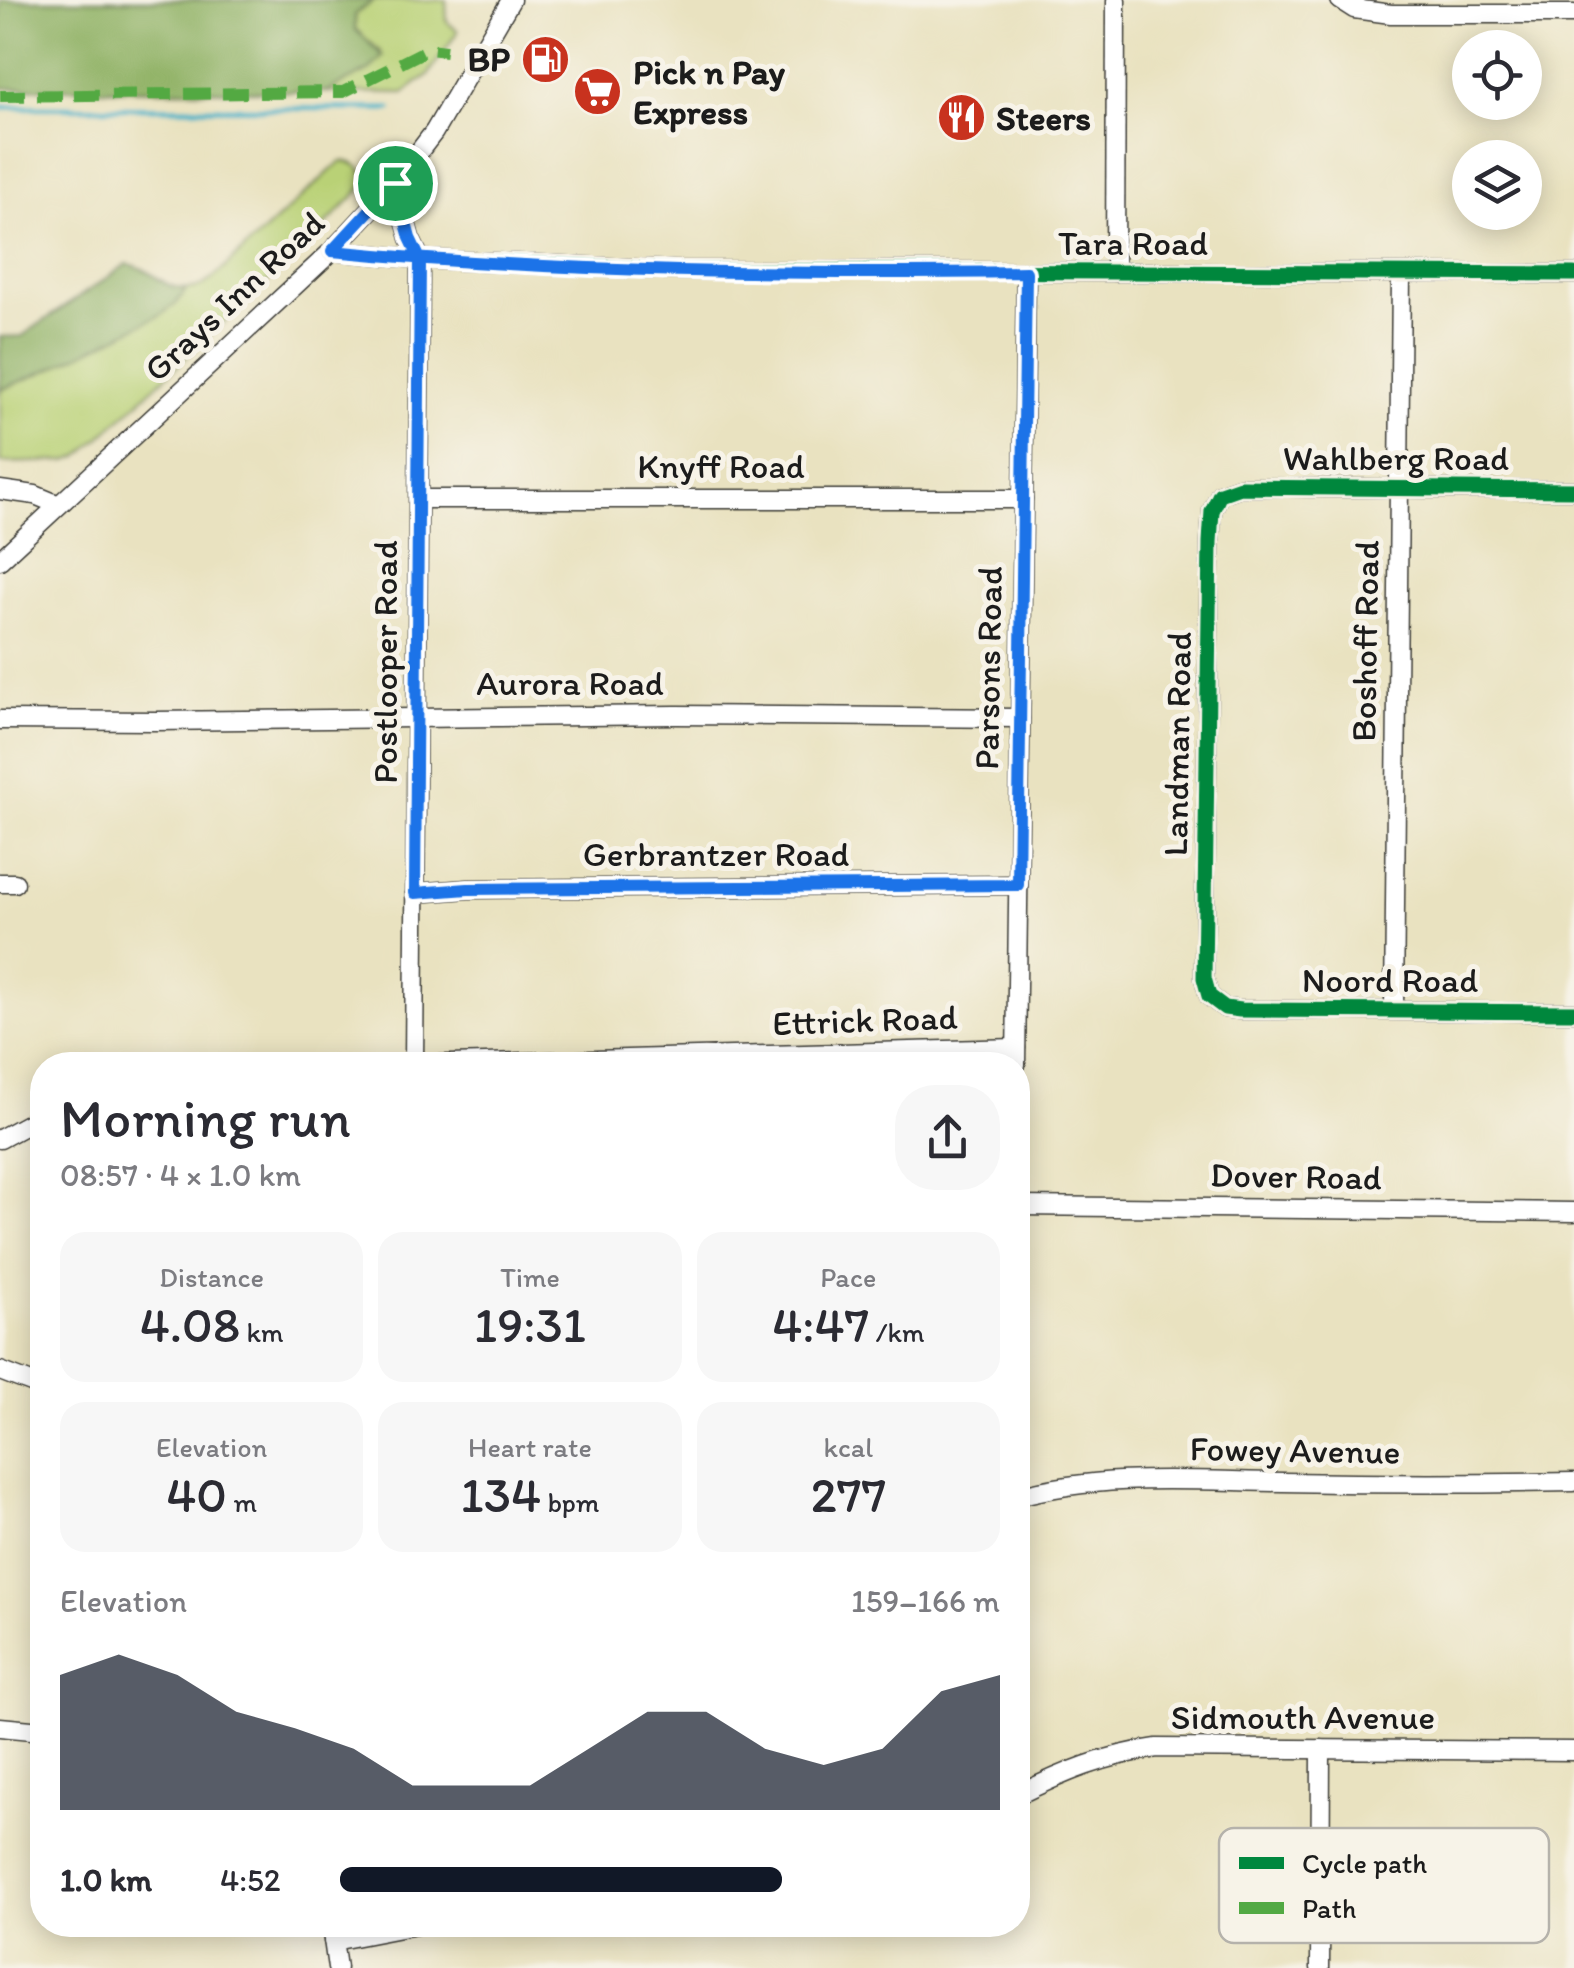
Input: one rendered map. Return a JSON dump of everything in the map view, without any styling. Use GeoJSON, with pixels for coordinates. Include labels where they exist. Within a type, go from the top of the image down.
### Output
{"type":"FeatureCollection","features":[{"type":"Feature","properties":{"kind":"street","name":"Grays Inn Road"},"geometry":{"type":"LineString","coordinates":[[0,560],[332,251],[395,183],[434,132],[511,0]]}},
{"type":"Feature","properties":{"kind":"street"},"geometry":{"type":"LineString","coordinates":[[1114,272],[1116,0]]}},
{"type":"Feature","properties":{"kind":"street"},"geometry":{"type":"LineString","coordinates":[[1340,0],[1354,10],[1391,14],[1574,14]]}},
{"type":"Feature","properties":{"kind":"street"},"geometry":{"type":"LineString","coordinates":[[395,183],[420,259]]}},
{"type":"Feature","properties":{"kind":"street","name":"Tara Road"},"geometry":{"type":"LineString","coordinates":[[332,251],[614,269],[1574,274]]}},
{"type":"Feature","properties":{"kind":"street","name":"Postlooper Road"},"geometry":{"type":"LineString","coordinates":[[415,1052],[420,259]]}},
{"type":"Feature","properties":{"kind":"street","name":"Parsons Road"},"geometry":{"type":"LineString","coordinates":[[1016,1052],[1026,272]]}},
{"type":"Feature","properties":{"kind":"street","name":"Boshoff Road"},"geometry":{"type":"LineString","coordinates":[[1394,1010],[1400,274]]}},
{"type":"Feature","properties":{"kind":"street","name":"Wahlberg Road"},"geometry":{"type":"LineString","coordinates":[[1220,494],[1240,487],[1574,490]]}},
{"type":"Feature","properties":{"kind":"street"},"geometry":{"type":"LineString","coordinates":[[0,490],[36,495],[60,506]]}},
{"type":"Feature","properties":{"kind":"street","name":"Landman Road"},"geometry":{"type":"LineString","coordinates":[[1209,996],[1204,978],[1210,542],[1212,511],[1220,494]]}},
{"type":"Feature","properties":{"kind":"street","name":"Knyff Road"},"geometry":{"type":"LineString","coordinates":[[419,498],[1023,500]]}},
{"type":"Feature","properties":{"kind":"street","name":"Aurora Road"},"geometry":{"type":"LineString","coordinates":[[0,720],[418,716],[1020,718]]}},
{"type":"Feature","properties":{"kind":"street","name":"Gerbrantzer Road"},"geometry":{"type":"LineString","coordinates":[[415,893],[468,889],[1018,885]]}},
{"type":"Feature","properties":{"kind":"street","name":"Noord Road"},"geometry":{"type":"LineString","coordinates":[[1209,996],[1218,1004],[1240,1010],[1574,1012]]}},
{"type":"Feature","properties":{"kind":"street"},"geometry":{"type":"LineString","coordinates":[[0,1138],[30,1122]]}},
{"type":"Feature","properties":{"kind":"street","name":"Dover Road"},"geometry":{"type":"LineString","coordinates":[[1030,1206],[1574,1212]]}},
{"type":"Feature","properties":{"kind":"street"},"geometry":{"type":"LineString","coordinates":[[0,1371],[30,1382]]}},
{"type":"Feature","properties":{"kind":"street","name":"Fowey Avenue"},"geometry":{"type":"LineString","coordinates":[[1030,1493],[1116,1479],[1574,1482]]}},
{"type":"Feature","properties":{"kind":"street"},"geometry":{"type":"LineString","coordinates":[[0,1727],[30,1730]]}},
{"type":"Feature","properties":{"kind":"street","name":"Sidmouth Avenue"},"geometry":{"type":"LineString","coordinates":[[1030,1789],[1100,1758],[1157,1748],[1574,1751]]}},
{"type":"Feature","properties":{"kind":"street"},"geometry":{"type":"LineString","coordinates":[[1321,1748],[1321,1828]]}},
{"type":"Feature","properties":{"kind":"street"},"geometry":{"type":"LineString","coordinates":[[333,1937],[337,1968]]}},
{"type":"Feature","properties":{"kind":"street"},"geometry":{"type":"LineString","coordinates":[[1320,1943],[1320,1968]]}},
{"type":"Feature","properties":{"kind":"green space"},"geometry":{"type":"Polygon","coordinates":[[[0,0],[375,0],[355,14],[355,29],[383,56],[370,70],[325,92],[0,88],[0,0]]]}},
{"type":"Feature","properties":{"kind":"green space"},"geometry":{"type":"Polygon","coordinates":[[[375,0],[446,0],[447,22],[458,31],[428,75],[404,93],[325,92],[370,70],[381,52],[355,29],[355,14],[375,0]]]}},
{"type":"Feature","properties":{"kind":"green space"},"geometry":{"type":"Polygon","coordinates":[[[341,161],[358,166],[369,181],[290,261],[79,457],[67,461],[0,463],[0,390],[162,314],[177,303],[186,289],[200,287],[212,279],[341,161]]]}},
{"type":"Feature","properties":{"kind":"green space"},"geometry":{"type":"Polygon","coordinates":[[[127,264],[186,289],[177,303],[162,314],[0,390],[0,337],[22,336],[127,264]]]}},
{"type":"Feature","properties":{"kind":"waterway"},"geometry":{"type":"LineString","coordinates":[[0,107],[391,109]]}},
{"type":"Feature","properties":{"kind":"marked path"},"geometry":{"type":"LineString","coordinates":[[0,96],[343,92],[429,49],[446,51]]}},
{"type":"Feature","properties":{"kind":"cycle path"},"geometry":{"type":"LineString","coordinates":[[332,251],[420,259],[674,270],[1574,274]]}},
{"type":"Feature","properties":{"kind":"cycle path"},"geometry":{"type":"LineString","coordinates":[[1574,490],[1240,487],[1220,494],[1212,511],[1210,542],[1204,978],[1209,996],[1225,1008],[1240,1010],[1574,1012]]}},
{"type":"Feature","properties":{"kind":"place","name":"BP"},"geometry":{"type":"Point","coordinates":[545,59]}},
{"type":"Feature","properties":{"kind":"place","name":"Pick n Pay Express"},"geometry":{"type":"Point","coordinates":[598,92]}},
{"type":"Feature","properties":{"kind":"place","name":"Steers"},"geometry":{"type":"Point","coordinates":[961,118]}},
{"type":"Feature","properties":{"kind":"route"},"geometry":{"type":"LineString","coordinates":[[395,183],[332,251],[420,259],[614,269],[1026,272],[1018,885],[468,889],[415,893],[420,259],[395,183]]}}]}
